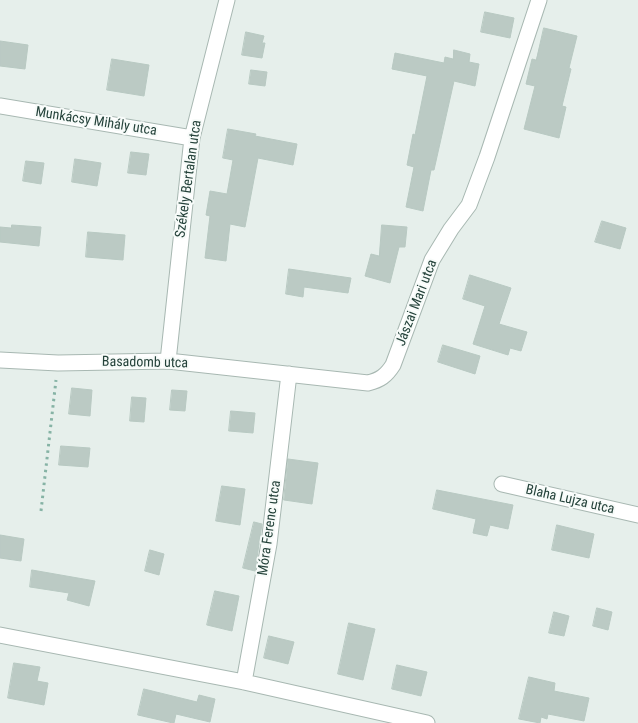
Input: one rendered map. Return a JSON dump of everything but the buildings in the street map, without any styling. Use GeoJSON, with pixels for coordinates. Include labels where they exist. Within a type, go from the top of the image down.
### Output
{"type":"FeatureCollection","features":[{"type":"Feature","properties":{"kind":"street","name":"Székely Bertalan utca"},"geometry":{"type":"LineString","coordinates":[[168,361],[192,138],[227,0]]}},
{"type":"Feature","properties":{"kind":"street","name":"Jászai Mari utca"},"geometry":{"type":"LineString","coordinates":[[289,374],[368,383],[377,381],[387,374],[393,365],[432,260],[469,205],[539,0]]}},
{"type":"Feature","properties":{"kind":"street","name":"Munkácsy Mihály utca"},"geometry":{"type":"LineString","coordinates":[[0,106],[192,138]]}},
{"type":"Feature","properties":{"kind":"street","name":"Basadomb utca"},"geometry":{"type":"LineString","coordinates":[[0,360],[58,362],[168,361],[289,374]]}},
{"type":"Feature","properties":{"kind":"street","name":"Móra Ferenc utca"},"geometry":{"type":"LineString","coordinates":[[244,682],[269,544],[289,374]]}},
{"type":"Feature","properties":{"kind":"street","name":"Blaha Lujza utca"},"geometry":{"type":"LineString","coordinates":[[502,484],[638,515]]}},
{"type":"Feature","properties":{"kind":"street"},"geometry":{"type":"LineString","coordinates":[[0,634],[244,682],[427,723]]}},
{"type":"Feature","properties":{"kind":"path"},"geometry":{"type":"LineString","coordinates":[[41,511],[58,362]]}}]}
